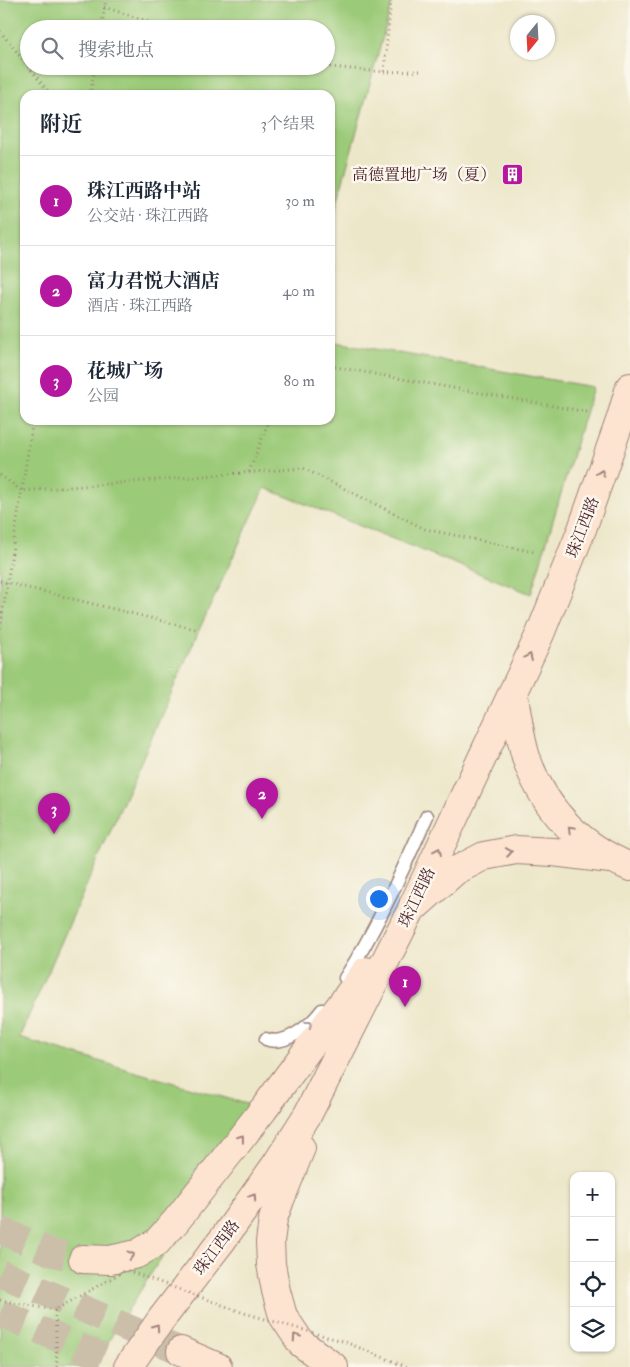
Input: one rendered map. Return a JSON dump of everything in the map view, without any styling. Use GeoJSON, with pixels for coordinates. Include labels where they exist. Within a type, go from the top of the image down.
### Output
{"type":"FeatureCollection","features":[{"type":"Feature","properties":{"kind":"main road","name":"珠江西路"},"geometry":{"type":"LineString","coordinates":[[128,1367],[160,1321],[223,1239],[277,1163],[308,1114],[410,912],[540,634],[582,529],[630,387]]}},
{"type":"Feature","properties":{"kind":"main road"},"geometry":{"type":"LineString","coordinates":[[513,691],[527,762],[539,788],[554,812],[575,834],[620,863]]}},
{"type":"Feature","properties":{"kind":"main road"},"geometry":{"type":"LineString","coordinates":[[83,1259],[110,1260],[137,1254],[157,1242],[176,1221],[263,1110],[410,912],[455,872],[484,856],[516,850],[553,852],[620,863]]}},
{"type":"Feature","properties":{"kind":"main road"},"geometry":{"type":"LineString","coordinates":[[334,1367],[301,1343],[283,1316],[271,1264],[270,1242],[273,1219],[280,1200],[349,1032]]}},
{"type":"Feature","properties":{"kind":"main road"},"geometry":{"type":"LineString","coordinates":[[181,1351],[218,1367]]}},
{"type":"Feature","properties":{"kind":"lane"},"geometry":{"type":"LineString","coordinates":[[266,1039],[271,1042],[291,1038],[316,1019],[336,992],[360,956],[427,816]]}},
{"type":"Feature","properties":{"kind":"path"},"geometry":{"type":"LineString","coordinates":[[102,20],[106,0]]}},
{"type":"Feature","properties":{"kind":"path"},"geometry":{"type":"LineString","coordinates":[[384,72],[391,0]]}},
{"type":"Feature","properties":{"kind":"path"},"geometry":{"type":"LineString","coordinates":[[104,7],[144,20]]}},
{"type":"Feature","properties":{"kind":"path"},"geometry":{"type":"LineString","coordinates":[[0,31],[20,56]]}},
{"type":"Feature","properties":{"kind":"path"},"geometry":{"type":"LineString","coordinates":[[335,67],[384,72],[422,71]]}},
{"type":"Feature","properties":{"kind":"path"},"geometry":{"type":"LineString","coordinates":[[35,75],[47,90]]}},
{"type":"Feature","properties":{"kind":"path"},"geometry":{"type":"LineString","coordinates":[[91,90],[93,75]]}},
{"type":"Feature","properties":{"kind":"path"},"geometry":{"type":"LineString","coordinates":[[335,367],[587,412]]}},
{"type":"Feature","properties":{"kind":"path"},"geometry":{"type":"LineString","coordinates":[[0,628],[32,425]]}},
{"type":"Feature","properties":{"kind":"path"},"geometry":{"type":"LineString","coordinates":[[249,472],[267,425]]}},
{"type":"Feature","properties":{"kind":"path"},"geometry":{"type":"LineString","coordinates":[[0,475],[22,491],[303,468],[425,529],[534,552]]}},
{"type":"Feature","properties":{"kind":"path"},"geometry":{"type":"LineString","coordinates":[[0,581],[199,630]]}},
{"type":"Feature","properties":{"kind":"path"},"geometry":{"type":"LineString","coordinates":[[0,1300],[55,1310],[126,1270],[244,1313],[349,1343],[407,1367]]}},
{"type":"Feature","properties":{"kind":"path"},"geometry":{"type":"LineString","coordinates":[[55,1310],[57,1367]]}},
{"type":"Feature","properties":{"kind":"green space"},"geometry":{"type":"Polygon","coordinates":[[[0,0],[393,0],[335,210],[335,90],[20,90],[20,425],[335,425],[335,342],[593,387],[531,594],[265,488],[199,630],[19,1038],[257,1107],[92,1367],[0,1367],[0,0]]]}},
{"type":"Feature","properties":{"kind":"tunnel"},"geometry":{"type":"LineString","coordinates":[[0,1230],[53,1253],[83,1259]]}},
{"type":"Feature","properties":{"kind":"tunnel"},"geometry":{"type":"LineString","coordinates":[[0,1273],[181,1351]]}},
{"type":"Feature","properties":{"kind":"tunnel"},"geometry":{"type":"LineString","coordinates":[[0,1313],[126,1367]]}},
{"type":"Feature","properties":{"kind":"place","name":"高德置地广场（夏）"},"geometry":{"type":"Point","coordinates":[512,174]}},
{"type":"Feature","properties":{"kind":"place","name":"富力君悦大酒店"},"geometry":{"type":"Point","coordinates":[262,819]}},
{"type":"Feature","properties":{"kind":"place","name":"花城广场"},"geometry":{"type":"Point","coordinates":[54,834]}},
{"type":"Feature","properties":{"kind":"place","name":"珠江西路中站"},"geometry":{"type":"Point","coordinates":[405,1007]}}]}
